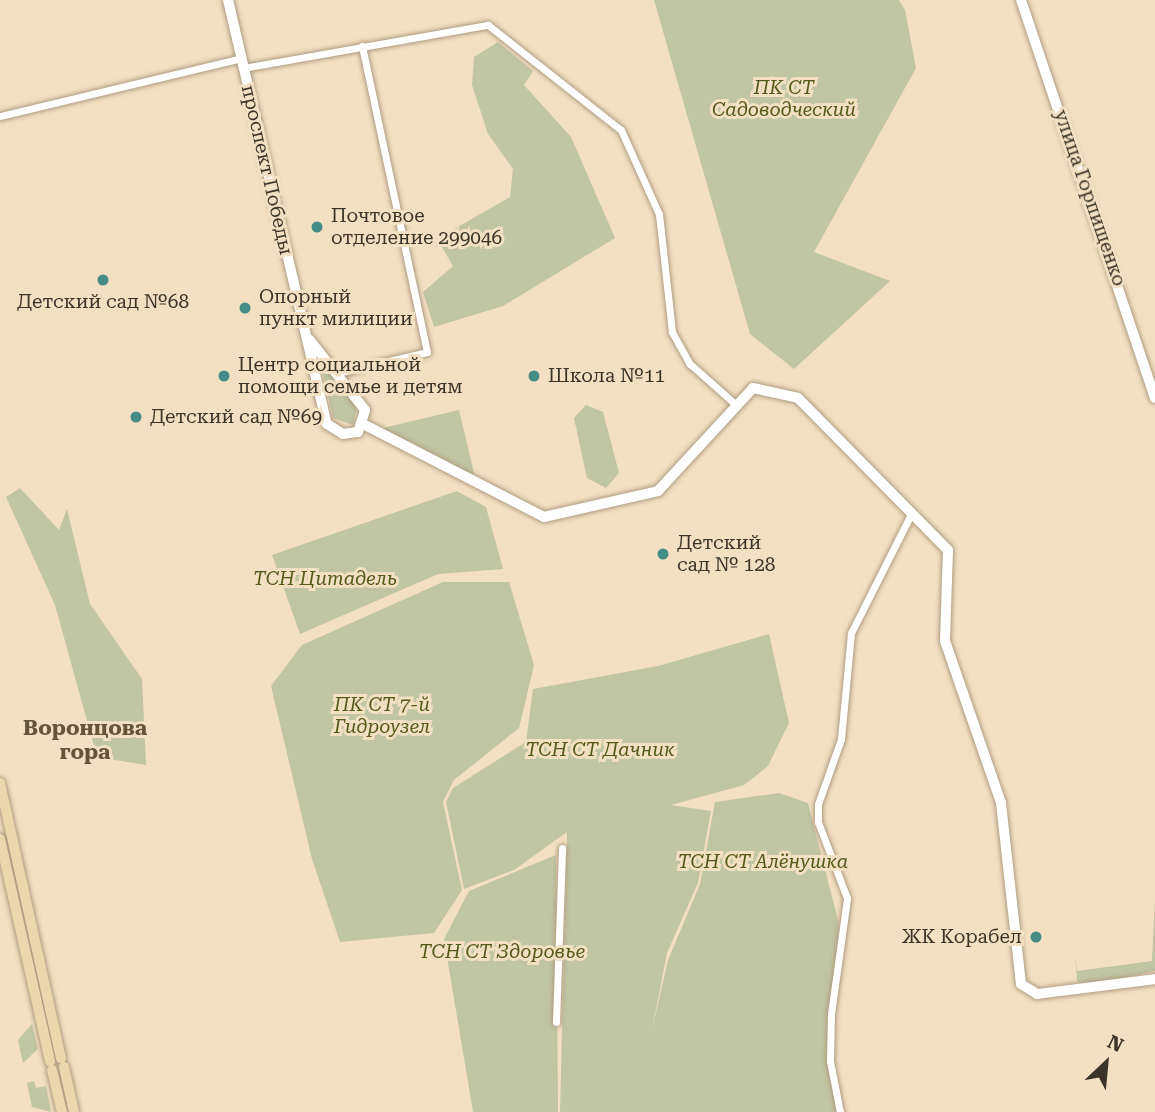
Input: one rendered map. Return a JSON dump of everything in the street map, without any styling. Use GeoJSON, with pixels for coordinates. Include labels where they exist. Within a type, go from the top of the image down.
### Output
{"type":"FeatureCollection","features":[{"type":"Feature","properties":{"kind":"main road"},"geometry":{"type":"LineString","coordinates":[[0,783],[57,1064],[62,1112]]}},
{"type":"Feature","properties":{"kind":"main road"},"geometry":{"type":"LineString","coordinates":[[0,839],[57,1064],[74,1112]]}},
{"type":"Feature","properties":{"kind":"street","name":"проспект Победы"},"geometry":{"type":"LineString","coordinates":[[228,0],[327,424],[347,435],[365,425],[365,410],[309,339]]}},
{"type":"Feature","properties":{"kind":"street","name":"улица Горпищенко"},"geometry":{"type":"LineString","coordinates":[[1021,0],[1155,398]]}},
{"type":"Feature","properties":{"kind":"street"},"geometry":{"type":"LineString","coordinates":[[0,116],[242,63],[362,46],[484,24],[621,130],[659,214],[672,332],[691,365],[735,404]]}},
{"type":"Feature","properties":{"kind":"street"},"geometry":{"type":"LineString","coordinates":[[337,373],[427,352],[362,46]]}},
{"type":"Feature","properties":{"kind":"street"},"geometry":{"type":"LineString","coordinates":[[365,425],[544,517],[659,491],[735,404],[758,387],[798,398],[948,550],[945,641],[1001,803],[1021,985],[1037,994],[1155,979]]}},
{"type":"Feature","properties":{"kind":"street"},"geometry":{"type":"LineString","coordinates":[[840,1112],[830,1062],[831,1014],[848,918],[818,804],[841,739],[850,633],[911,514]]}},
{"type":"Feature","properties":{"kind":"street"},"geometry":{"type":"LineString","coordinates":[[556,1022],[562,848]]}},
{"type":"Feature","properties":{"kind":"green space","name":"ПК СТ Садоводческий"},"geometry":{"type":"Polygon","coordinates":[[[654,0],[899,0],[905,10],[916,68],[814,252],[890,281],[794,369],[750,334],[654,0]]]}},
{"type":"Feature","properties":{"kind":"green space"},"geometry":{"type":"Polygon","coordinates":[[[498,42],[533,71],[524,85],[571,137],[615,238],[503,306],[434,327],[423,292],[453,266],[437,239],[510,197],[513,169],[488,134],[472,85],[474,57],[498,42]]]}},
{"type":"Feature","properties":{"kind":"green space"},"geometry":{"type":"Polygon","coordinates":[[[320,360],[357,406],[353,425],[333,418],[320,360]]]}},
{"type":"Feature","properties":{"kind":"green space"},"geometry":{"type":"Polygon","coordinates":[[[586,405],[603,412],[619,473],[606,488],[587,478],[574,418],[586,405]]]}},
{"type":"Feature","properties":{"kind":"green space"},"geometry":{"type":"Polygon","coordinates":[[[459,410],[475,477],[383,428],[459,410]]]}},
{"type":"Feature","properties":{"kind":"green space"},"geometry":{"type":"Polygon","coordinates":[[[20,488],[59,530],[67,509],[90,604],[142,679],[146,765],[97,757],[55,605],[6,497],[20,488]]]}},
{"type":"Feature","properties":{"kind":"green space","name":"ТСН Цитадель"},"geometry":{"type":"Polygon","coordinates":[[[457,491],[486,507],[503,569],[438,574],[300,634],[272,555],[457,491]]]}},
{"type":"Feature","properties":{"kind":"green space","name":"ПК СТ 7-й Гидроузел"},"geometry":{"type":"Polygon","coordinates":[[[443,582],[509,582],[534,665],[519,728],[454,780],[443,802],[462,890],[434,933],[340,942],[312,859],[271,686],[302,645],[443,582]]]}},
{"type":"Feature","properties":{"kind":"green space"},"geometry":{"type":"Polygon","coordinates":[[[769,634],[789,723],[768,766],[744,785],[671,805],[711,811],[698,883],[667,953],[652,1030],[668,960],[700,884],[715,802],[779,793],[808,803],[839,924],[830,1061],[837,1112],[560,1112],[567,832],[514,870],[464,889],[446,802],[453,788],[526,742],[533,689],[658,666],[769,634]]]}},
{"type":"Feature","properties":{"kind":"green space","name":"ТСН СТ Здоровье"},"geometry":{"type":"Polygon","coordinates":[[[556,855],[558,1112],[473,1112],[444,939],[469,891],[556,855]]]}},
{"type":"Feature","properties":{"kind":"green space"},"geometry":{"type":"Polygon","coordinates":[[[1155,898],[1155,971],[1082,986],[1077,980],[1075,955],[1077,971],[1152,961],[1155,898]]]}},
{"type":"Feature","properties":{"kind":"green space"},"geometry":{"type":"Polygon","coordinates":[[[32,1024],[38,1049],[23,1063],[18,1040],[32,1024]]]}},
{"type":"Feature","properties":{"kind":"green space"},"geometry":{"type":"Polygon","coordinates":[[[34,1081],[36,1088],[46,1086],[51,1112],[32,1107],[27,1083],[34,1081]]]}},
{"type":"Feature","properties":{"kind":"place","name":"Почтовое отделение 299046"},"geometry":{"type":"Point","coordinates":[317,227]}},
{"type":"Feature","properties":{"kind":"place","name":"Детский сад №68"},"geometry":{"type":"Point","coordinates":[103,280]}},
{"type":"Feature","properties":{"kind":"place","name":"Опорный пункт милиции"},"geometry":{"type":"Point","coordinates":[245,308]}},
{"type":"Feature","properties":{"kind":"place","name":"Центр социальной помощи семье и детям"},"geometry":{"type":"Point","coordinates":[224,376]}},
{"type":"Feature","properties":{"kind":"place","name":"Школа №11"},"geometry":{"type":"Point","coordinates":[534,376]}},
{"type":"Feature","properties":{"kind":"place","name":"Детский сад №69"},"geometry":{"type":"Point","coordinates":[136,417]}},
{"type":"Feature","properties":{"kind":"place","name":"Детский сад № 128"},"geometry":{"type":"Point","coordinates":[663,554]}},
{"type":"Feature","properties":{"kind":"place","name":"ЖК Корабел"},"geometry":{"type":"Point","coordinates":[1036,937]}},
{"type":"Feature","properties":{"kind":"district","name":"Воронцова гора"},"geometry":{"type":"Point","coordinates":[85,740]}},
{"type":"Feature","properties":{"kind":"park label","name":"ТСН СТ Дачник"},"geometry":{"type":"Point","coordinates":[600,750]}},
{"type":"Feature","properties":{"kind":"park label","name":"ТСН СТ Алёнушка"},"geometry":{"type":"Point","coordinates":[763,862]}}]}
